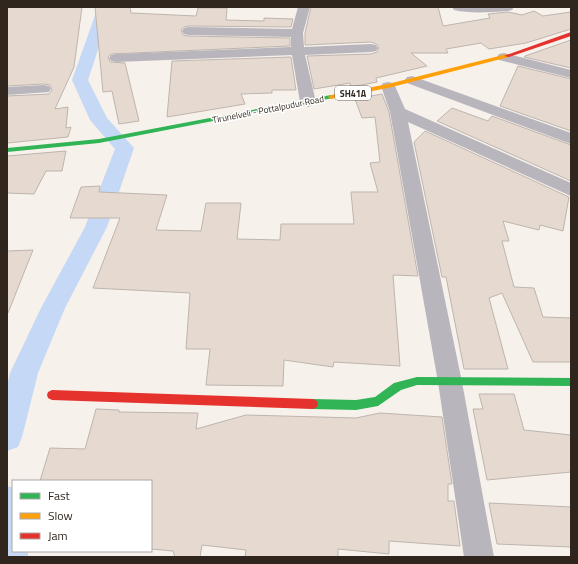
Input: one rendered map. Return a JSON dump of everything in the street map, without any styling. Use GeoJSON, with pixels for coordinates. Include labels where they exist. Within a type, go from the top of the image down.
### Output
{"type":"FeatureCollection","features":[{"type":"Feature","properties":{"kind":"main road","name":"Tirunelveli - Pottalpudur Road"},"geometry":{"type":"LineString","coordinates":[[7,150],[131,135],[388,86],[504,57],[571,34]]}},
{"type":"Feature","properties":{"kind":"main road"},"geometry":{"type":"LineString","coordinates":[[52,395],[356,405],[378,401],[398,386],[417,381],[571,382]]}},
{"type":"Feature","properties":{"kind":"street"},"geometry":{"type":"LineString","coordinates":[[304,7],[297,33],[298,51],[308,102]]}},
{"type":"Feature","properties":{"kind":"street"},"geometry":{"type":"LineString","coordinates":[[458,7],[482,9],[508,7]]}},
{"type":"Feature","properties":{"kind":"street"},"geometry":{"type":"LineString","coordinates":[[188,31],[297,33]]}},
{"type":"Feature","properties":{"kind":"street"},"geometry":{"type":"LineString","coordinates":[[116,58],[371,48]]}},
{"type":"Feature","properties":{"kind":"street"},"geometry":{"type":"LineString","coordinates":[[504,57],[571,74]]}},
{"type":"Feature","properties":{"kind":"street"},"geometry":{"type":"LineString","coordinates":[[412,80],[571,139]]}},
{"type":"Feature","properties":{"kind":"street"},"geometry":{"type":"LineString","coordinates":[[388,86],[398,112],[450,382],[480,557]]}},
{"type":"Feature","properties":{"kind":"street"},"geometry":{"type":"LineString","coordinates":[[7,91],[44,89]]}},
{"type":"Feature","properties":{"kind":"street"},"geometry":{"type":"LineString","coordinates":[[398,112],[571,190]]}},
{"type":"Feature","properties":{"kind":"building"},"geometry":{"type":"Polygon","coordinates":[[[7,7],[82,7],[74,67],[55,109],[68,107],[66,128],[71,127],[68,137],[7,143],[7,96],[49,94],[52,90],[50,85],[44,84],[7,86],[7,7]]]}},
{"type":"Feature","properties":{"kind":"building"},"geometry":{"type":"Polygon","coordinates":[[[95,7],[130,7],[131,13],[196,16],[198,8],[227,8],[226,20],[264,21],[264,18],[293,19],[291,27],[188,26],[181,30],[183,35],[188,36],[290,38],[290,46],[111,54],[108,57],[110,62],[125,63],[139,121],[119,124],[112,91],[103,92],[95,7]]]}},
{"type":"Feature","properties":{"kind":"building"},"geometry":{"type":"Polygon","coordinates":[[[311,7],[438,7],[443,26],[490,18],[488,14],[508,12],[522,15],[534,11],[543,16],[571,12],[571,29],[526,43],[489,49],[481,43],[446,49],[448,53],[411,53],[427,66],[376,78],[377,82],[351,87],[350,83],[314,89],[307,56],[371,54],[377,52],[379,47],[371,42],[305,45],[305,33],[311,7]]]}},
{"type":"Feature","properties":{"kind":"building"},"geometry":{"type":"Polygon","coordinates":[[[571,40],[571,68],[524,57],[525,56],[571,40]]]}},
{"type":"Feature","properties":{"kind":"building"},"geometry":{"type":"Polygon","coordinates":[[[291,57],[296,90],[272,90],[272,93],[241,94],[245,104],[167,117],[172,61],[291,57]]]}},
{"type":"Feature","properties":{"kind":"building"},"geometry":{"type":"Polygon","coordinates":[[[518,66],[571,79],[571,131],[500,106],[518,66]]]}},
{"type":"Feature","properties":{"kind":"building"},"geometry":{"type":"Polygon","coordinates":[[[382,94],[389,112],[418,276],[393,275],[400,366],[334,362],[333,367],[284,360],[283,386],[206,385],[210,349],[186,349],[190,293],[93,288],[120,218],[70,218],[81,187],[100,186],[99,192],[167,195],[156,230],[201,231],[206,203],[241,203],[237,239],[280,240],[281,224],[354,224],[351,192],[378,192],[370,163],[380,162],[375,117],[362,118],[355,99],[382,94]]]}},
{"type":"Feature","properties":{"kind":"building"},"geometry":{"type":"Polygon","coordinates":[[[452,108],[488,121],[492,116],[571,145],[571,181],[437,121],[452,108]]]}},
{"type":"Feature","properties":{"kind":"building"},"geometry":{"type":"Polygon","coordinates":[[[425,131],[569,197],[563,231],[540,225],[539,230],[503,221],[509,241],[502,241],[514,287],[534,288],[543,317],[571,318],[571,362],[533,362],[502,293],[489,298],[508,369],[464,369],[446,277],[442,277],[414,142],[425,131]]]}},
{"type":"Feature","properties":{"kind":"building"},"geometry":{"type":"Polygon","coordinates":[[[66,151],[62,171],[46,171],[34,194],[7,193],[7,156],[66,151]]]}},
{"type":"Feature","properties":{"kind":"building"},"geometry":{"type":"Polygon","coordinates":[[[33,250],[8,313],[7,313],[7,251],[33,250]]]}},
{"type":"Feature","properties":{"kind":"building"},"geometry":{"type":"Polygon","coordinates":[[[479,394],[514,394],[524,430],[571,435],[571,472],[487,480],[473,409],[483,409],[479,394]]]}},
{"type":"Feature","properties":{"kind":"building"},"geometry":{"type":"Polygon","coordinates":[[[96,409],[119,410],[119,412],[198,413],[196,429],[246,415],[356,418],[380,413],[442,417],[452,484],[448,484],[448,501],[454,501],[460,546],[389,541],[389,554],[338,549],[338,557],[245,557],[246,550],[202,545],[200,557],[175,557],[173,551],[152,549],[152,480],[40,480],[50,448],[85,449],[96,409]]]}},
{"type":"Feature","properties":{"kind":"building"},"geometry":{"type":"Polygon","coordinates":[[[489,503],[571,507],[571,547],[497,544],[489,503]]]}},
{"type":"Feature","properties":{"kind":"waterway"},"geometry":{"type":"LineString","coordinates":[[7,437],[24,373],[53,308],[96,227],[125,148],[99,120],[80,80],[105,7]]}},
{"type":"Feature","properties":{"kind":"waterway"},"geometry":{"type":"LineString","coordinates":[[7,502],[11,557]]}},
{"type":"Feature","properties":{"kind":"traffic: fast"},"geometry":{"type":"LineString","coordinates":[[7,150],[99,141],[331,97]]}},
{"type":"Feature","properties":{"kind":"traffic: fast"},"geometry":{"type":"LineString","coordinates":[[313,404],[356,405],[378,401],[398,386],[417,381],[571,382]]}},
{"type":"Feature","properties":{"kind":"traffic: slow"},"geometry":{"type":"LineString","coordinates":[[331,97],[388,86],[507,56]]}},
{"type":"Feature","properties":{"kind":"traffic: jam"},"geometry":{"type":"LineString","coordinates":[[507,56],[571,34]]}},
{"type":"Feature","properties":{"kind":"traffic: jam"},"geometry":{"type":"LineString","coordinates":[[52,395],[313,404]]}}]}
